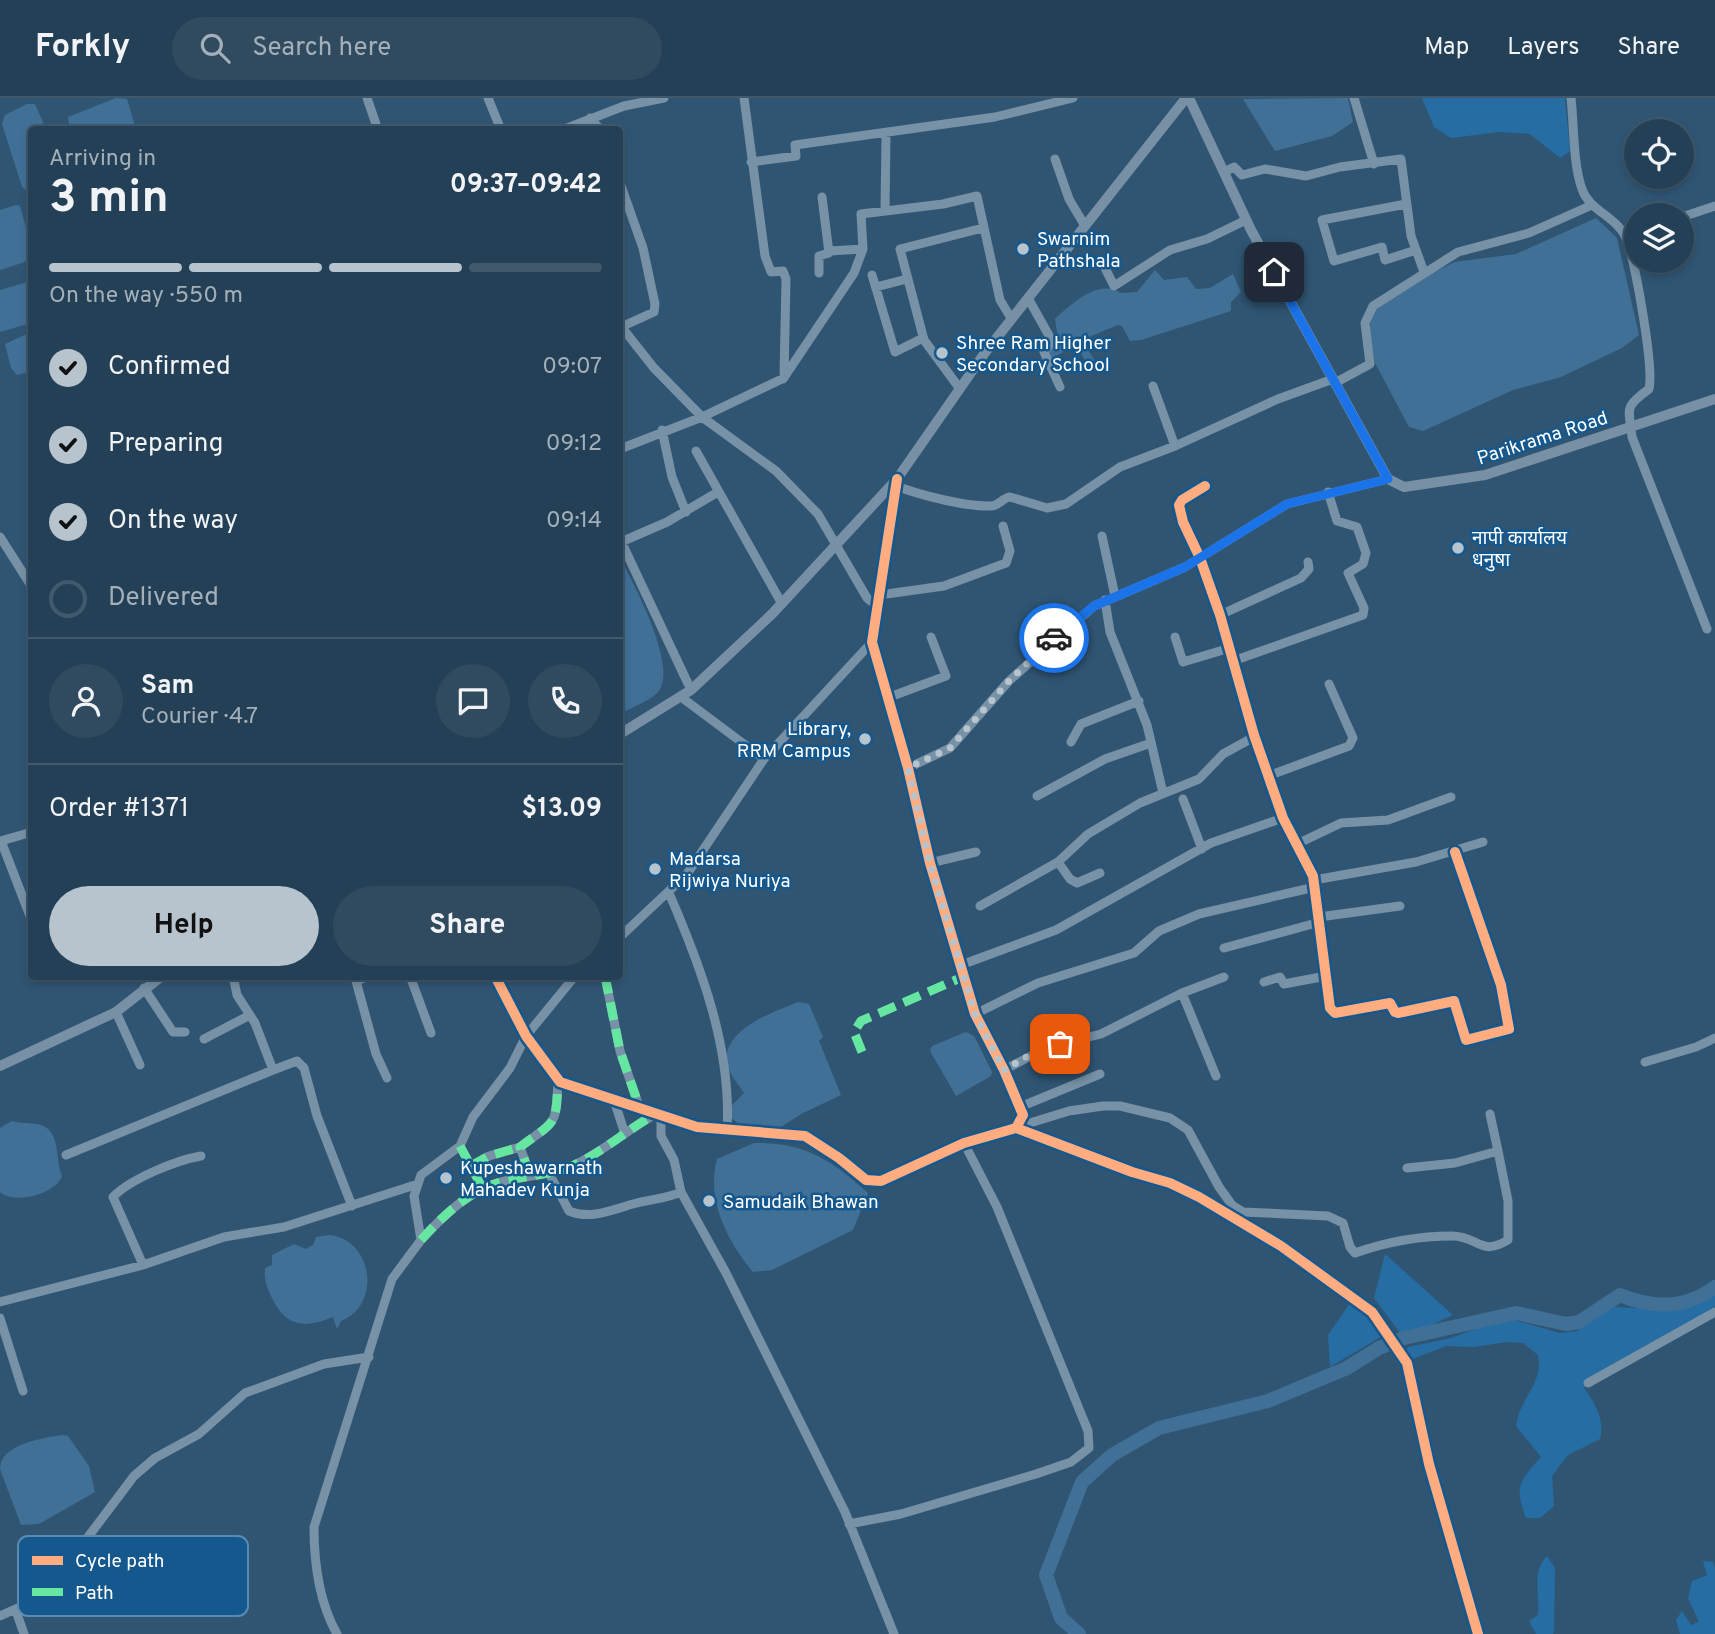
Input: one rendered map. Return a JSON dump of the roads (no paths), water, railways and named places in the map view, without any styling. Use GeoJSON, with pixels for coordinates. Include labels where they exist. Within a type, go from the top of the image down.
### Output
{"type":"FeatureCollection","features":[{"type":"Feature","properties":{"kind":"main road"},"geometry":{"type":"LineString","coordinates":[[623,732],[686,694],[782,604],[897,483],[1011,318],[1188,98],[1246,220],[1388,479]]}},
{"type":"Feature","properties":{"kind":"main road","name":"Parikrama Road"},"geometry":{"type":"LineString","coordinates":[[1388,479],[1404,487],[1485,475],[1715,399]]}},
{"type":"Feature","properties":{"kind":"main road"},"geometry":{"type":"LineString","coordinates":[[0,1066],[116,1012],[156,980]]}},
{"type":"Feature","properties":{"kind":"street"},"geometry":{"type":"LineString","coordinates":[[367,98],[377,126]]}},
{"type":"Feature","properties":{"kind":"street"},"geometry":{"type":"LineString","coordinates":[[488,98],[499,126]]}},
{"type":"Feature","properties":{"kind":"street"},"geometry":{"type":"LineString","coordinates":[[573,126],[624,106],[664,98]]}},
{"type":"Feature","properties":{"kind":"street"},"geometry":{"type":"LineString","coordinates":[[744,98],[765,256],[771,272],[783,271],[786,279],[787,312],[783,326],[785,373],[781,381]]}},
{"type":"Feature","properties":{"kind":"street"},"geometry":{"type":"LineString","coordinates":[[751,162],[796,156],[795,145],[886,135],[995,117],[1073,98]]}},
{"type":"Feature","properties":{"kind":"street"},"geometry":{"type":"LineString","coordinates":[[1354,98],[1374,164]]}},
{"type":"Feature","properties":{"kind":"street"},"geometry":{"type":"LineString","coordinates":[[1571,98],[1581,187],[1592,205],[1624,235]]}},
{"type":"Feature","properties":{"kind":"street"},"geometry":{"type":"LineString","coordinates":[[590,118],[597,126]]}},
{"type":"Feature","properties":{"kind":"street"},"geometry":{"type":"LineString","coordinates":[[886,135],[886,209]]}},
{"type":"Feature","properties":{"kind":"street"},"geometry":{"type":"LineString","coordinates":[[1055,159],[1069,199],[1085,226]]}},
{"type":"Feature","properties":{"kind":"street"},"geometry":{"type":"LineString","coordinates":[[1224,172],[1234,167],[1242,175],[1265,169],[1306,176],[1340,167],[1401,159],[1406,204],[1416,250],[1424,272]]}},
{"type":"Feature","properties":{"kind":"street"},"geometry":{"type":"LineString","coordinates":[[623,191],[643,248],[655,304],[654,312],[623,325]]}},
{"type":"Feature","properties":{"kind":"street"},"geometry":{"type":"LineString","coordinates":[[623,448],[662,430],[702,417],[781,381],[792,370],[843,291],[863,249],[861,214],[943,204],[977,195],[1000,300],[1011,318]]}},
{"type":"Feature","properties":{"kind":"street"},"geometry":{"type":"LineString","coordinates":[[822,197],[828,251]]}},
{"type":"Feature","properties":{"kind":"street"},"geometry":{"type":"LineString","coordinates":[[1406,204],[1322,220],[1335,261],[1382,247],[1385,260],[1416,250]]}},
{"type":"Feature","properties":{"kind":"street"},"geometry":{"type":"LineString","coordinates":[[1038,1138],[1021,1111],[1004,1070],[975,1014],[930,863],[908,768],[872,642],[897,483],[919,495],[965,504],[992,506],[1010,497],[1054,507],[1066,504],[1120,467],[1175,446],[1278,399],[1334,381],[1370,364],[1365,323],[1373,306],[1458,252],[1529,233],[1592,205]]}},
{"type":"Feature","properties":{"kind":"street"},"geometry":{"type":"LineString","coordinates":[[1694,213],[1715,206]]}},
{"type":"Feature","properties":{"kind":"street"},"geometry":{"type":"LineString","coordinates":[[1104,265],[1114,286],[1170,250],[1207,239],[1246,220]]}},
{"type":"Feature","properties":{"kind":"street"},"geometry":{"type":"LineString","coordinates":[[960,389],[923,338],[900,249],[983,228]]}},
{"type":"Feature","properties":{"kind":"street"},"geometry":{"type":"LineString","coordinates":[[819,273],[819,256],[828,251],[863,249]]}},
{"type":"Feature","properties":{"kind":"street"},"geometry":{"type":"LineString","coordinates":[[1633,273],[1649,348],[1651,377],[1649,389],[1630,402],[1628,408],[1632,437],[1707,629]]}},
{"type":"Feature","properties":{"kind":"street"},"geometry":{"type":"LineString","coordinates":[[872,275],[895,352],[923,338]]}},
{"type":"Feature","properties":{"kind":"street"},"geometry":{"type":"LineString","coordinates":[[876,287],[907,279]]}},
{"type":"Feature","properties":{"kind":"street"},"geometry":{"type":"LineString","coordinates":[[1028,298],[1052,341],[1044,352],[1060,387]]}},
{"type":"Feature","properties":{"kind":"street"},"geometry":{"type":"LineString","coordinates":[[623,330],[654,368],[702,417],[776,471],[818,514],[867,598],[877,606]]}},
{"type":"Feature","properties":{"kind":"street"},"geometry":{"type":"LineString","coordinates":[[1153,386],[1175,446]]}},
{"type":"Feature","properties":{"kind":"street"},"geometry":{"type":"LineString","coordinates":[[662,430],[672,477],[686,512]]}},
{"type":"Feature","properties":{"kind":"street"},"geometry":{"type":"LineString","coordinates":[[696,451],[706,464],[718,492],[782,604]]}},
{"type":"Feature","properties":{"kind":"street"},"geometry":{"type":"LineString","coordinates":[[908,768],[950,748],[1042,649],[1078,617],[1105,600],[1168,576],[1287,504],[1388,479]]}},
{"type":"Feature","properties":{"kind":"street"},"geometry":{"type":"LineString","coordinates":[[1205,486],[1180,505],[1183,523],[1200,558],[1220,615],[1254,737],[1283,818],[1315,883],[1330,1008],[1335,1013],[1390,1003],[1395,1013],[1398,1013],[1454,1001],[1466,1040],[1509,1029],[1498,975],[1455,852]]}},
{"type":"Feature","properties":{"kind":"street"},"geometry":{"type":"LineString","coordinates":[[623,539],[686,512],[718,492]]}},
{"type":"Feature","properties":{"kind":"street"},"geometry":{"type":"LineString","coordinates":[[1233,660],[1363,615],[1364,608],[1348,573],[1363,564],[1366,553],[1357,527],[1337,521],[1328,492]]}},
{"type":"Feature","properties":{"kind":"street"},"geometry":{"type":"LineString","coordinates":[[879,595],[944,586],[1006,564],[1010,551],[1003,526]]}},
{"type":"Feature","properties":{"kind":"street"},"geometry":{"type":"LineString","coordinates":[[1102,536],[1115,596]]}},
{"type":"Feature","properties":{"kind":"street"},"geometry":{"type":"LineString","coordinates":[[0,537],[28,581]]}},
{"type":"Feature","properties":{"kind":"street"},"geometry":{"type":"LineString","coordinates":[[623,547],[686,694],[764,759]]}},
{"type":"Feature","properties":{"kind":"street"},"geometry":{"type":"LineString","coordinates":[[1220,615],[1301,578],[1309,569],[1308,562]]}},
{"type":"Feature","properties":{"kind":"street"},"geometry":{"type":"LineString","coordinates":[[1105,600],[1112,637],[1139,701],[1163,793]]}},
{"type":"Feature","properties":{"kind":"street"},"geometry":{"type":"LineString","coordinates":[[887,698],[946,676],[931,637]]}},
{"type":"Feature","properties":{"kind":"street"},"geometry":{"type":"LineString","coordinates":[[1175,637],[1183,662],[1230,648]]}},
{"type":"Feature","properties":{"kind":"street"},"geometry":{"type":"LineString","coordinates":[[623,934],[687,874],[764,759],[872,642]]}},
{"type":"Feature","properties":{"kind":"street"},"geometry":{"type":"LineString","coordinates":[[1268,776],[1349,746],[1353,738],[1329,684]]}},
{"type":"Feature","properties":{"kind":"street"},"geometry":{"type":"LineString","coordinates":[[1071,742],[1080,724],[1139,701]]}},
{"type":"Feature","properties":{"kind":"street"},"geometry":{"type":"LineString","coordinates":[[981,906],[1058,862],[1092,831],[1140,803],[1199,779],[1223,754],[1254,737]]}},
{"type":"Feature","properties":{"kind":"street"},"geometry":{"type":"LineString","coordinates":[[1037,796],[1105,759],[1151,743]]}},
{"type":"Feature","properties":{"kind":"street"},"geometry":{"type":"LineString","coordinates":[[1297,844],[1340,823],[1388,820],[1451,797]]}},
{"type":"Feature","properties":{"kind":"street"},"geometry":{"type":"LineString","coordinates":[[1183,799],[1202,849]]}},
{"type":"Feature","properties":{"kind":"street"},"geometry":{"type":"LineString","coordinates":[[961,965],[1056,930],[1202,849],[1283,818]]}},
{"type":"Feature","properties":{"kind":"street"},"geometry":{"type":"LineString","coordinates":[[28,832],[1,841],[28,911]]}},
{"type":"Feature","properties":{"kind":"street"},"geometry":{"type":"LineString","coordinates":[[975,1014],[1038,983],[1134,953],[1158,931],[1199,914],[1315,883],[1416,862],[1483,842]]}},
{"type":"Feature","properties":{"kind":"street"},"geometry":{"type":"LineString","coordinates":[[930,863],[976,852]]}},
{"type":"Feature","properties":{"kind":"street"},"geometry":{"type":"LineString","coordinates":[[1058,862],[1070,879],[1077,883],[1100,873]]}},
{"type":"Feature","properties":{"kind":"street"},"geometry":{"type":"LineString","coordinates":[[669,893],[693,949],[710,1003],[726,1078],[727,1130]]}},
{"type":"Feature","properties":{"kind":"street"},"geometry":{"type":"LineString","coordinates":[[1224,948],[1320,919],[1400,906]]}},
{"type":"Feature","properties":{"kind":"street"},"geometry":{"type":"LineString","coordinates":[[1264,982],[1280,977],[1284,984],[1326,976]]}},
{"type":"Feature","properties":{"kind":"street"},"geometry":{"type":"LineString","coordinates":[[1004,1070],[1048,1047],[1101,1034],[1182,993],[1224,977]]}},
{"type":"Feature","properties":{"kind":"street"},"geometry":{"type":"LineString","coordinates":[[234,980],[237,995],[250,1015],[273,1070]]}},
{"type":"Feature","properties":{"kind":"street"},"geometry":{"type":"LineString","coordinates":[[359,980],[356,981],[376,1054],[387,1078]]}},
{"type":"Feature","properties":{"kind":"street"},"geometry":{"type":"LineString","coordinates":[[411,980],[431,1033]]}},
{"type":"Feature","properties":{"kind":"street"},"geometry":{"type":"LineString","coordinates":[[497,980],[526,1036],[558,1080],[657,1115],[697,1127],[805,1136],[866,1180],[874,1182],[964,1143],[1016,1128],[1170,1184],[1240,1216],[1334,1283],[1382,1323],[1407,1363],[1429,1464],[1446,1513],[1478,1634]]}},
{"type":"Feature","properties":{"kind":"street"},"geometry":{"type":"LineString","coordinates":[[421,1240],[414,1196],[421,1175],[460,1146],[473,1117],[510,1068],[526,1036],[572,980]]}},
{"type":"Feature","properties":{"kind":"street"},"geometry":{"type":"LineString","coordinates":[[606,980],[622,1060],[640,1109]]}},
{"type":"Feature","properties":{"kind":"street"},"geometry":{"type":"LineString","coordinates":[[144,988],[173,1032],[185,1032]]}},
{"type":"Feature","properties":{"kind":"street"},"geometry":{"type":"LineString","coordinates":[[1182,993],[1216,1076]]}},
{"type":"Feature","properties":{"kind":"street"},"geometry":{"type":"LineString","coordinates":[[116,1012],[141,1065]]}},
{"type":"Feature","properties":{"kind":"street"},"geometry":{"type":"LineString","coordinates":[[204,1039],[250,1015]]}},
{"type":"Feature","properties":{"kind":"street"},"geometry":{"type":"LineString","coordinates":[[1645,1062],[1696,1047],[1715,1038]]}},
{"type":"Feature","properties":{"kind":"street"},"geometry":{"type":"LineString","coordinates":[[66,1155],[297,1061],[304,1068],[317,1116],[352,1206]]}},
{"type":"Feature","properties":{"kind":"street"},"geometry":{"type":"LineString","coordinates":[[1016,1128],[1021,1111],[1100,1073]]}},
{"type":"Feature","properties":{"kind":"street"},"geometry":{"type":"LineString","coordinates":[[471,1166],[489,1156],[520,1147],[544,1132],[556,1115],[558,1080]]}},
{"type":"Feature","properties":{"kind":"street"},"geometry":{"type":"LineString","coordinates":[[614,1100],[624,1131]]}},
{"type":"Feature","properties":{"kind":"street"},"geometry":{"type":"LineString","coordinates":[[1030,1123],[1069,1111],[1103,1106],[1120,1106],[1170,1118],[1188,1130],[1219,1187],[1240,1216]]}},
{"type":"Feature","properties":{"kind":"street"},"geometry":{"type":"LineString","coordinates":[[1240,1216],[1328,1216],[1343,1223],[1350,1247],[1355,1253],[1423,1237],[1469,1238],[1485,1248],[1494,1247],[1508,1240],[1509,1231],[1508,1201],[1490,1114]]}},
{"type":"Feature","properties":{"kind":"street"},"geometry":{"type":"LineString","coordinates":[[337,1634],[328,1618],[314,1559],[314,1527],[392,1279],[421,1240],[446,1213],[483,1189],[505,1180],[549,1173],[597,1154],[624,1131],[657,1115]]}},
{"type":"Feature","properties":{"kind":"street"},"geometry":{"type":"LineString","coordinates":[[657,1115],[661,1136],[674,1160],[681,1192],[760,1340],[849,1524],[894,1634]]}},
{"type":"Feature","properties":{"kind":"street"},"geometry":{"type":"LineString","coordinates":[[849,1524],[901,1514],[1058,1467],[1080,1457],[1089,1448],[1088,1431],[1032,1291],[997,1207],[964,1143]]}},
{"type":"Feature","properties":{"kind":"street"},"geometry":{"type":"LineString","coordinates":[[460,1146],[483,1189]]}},
{"type":"Feature","properties":{"kind":"street"},"geometry":{"type":"LineString","coordinates":[[520,1147],[530,1175]]}},
{"type":"Feature","properties":{"kind":"street"},"geometry":{"type":"LineString","coordinates":[[1407,1168],[1445,1164],[1498,1151]]}},
{"type":"Feature","properties":{"kind":"street"},"geometry":{"type":"LineString","coordinates":[[143,1265],[113,1197],[138,1179],[188,1158],[201,1156]]}},
{"type":"Feature","properties":{"kind":"street"},"geometry":{"type":"LineString","coordinates":[[549,1173],[569,1211],[576,1214],[616,1211],[632,1204],[671,1198],[681,1192]]}},
{"type":"Feature","properties":{"kind":"street"},"geometry":{"type":"LineString","coordinates":[[0,1302],[143,1265],[224,1237],[284,1227],[418,1184]]}},
{"type":"Feature","properties":{"kind":"street"},"geometry":{"type":"LineString","coordinates":[[1588,1383],[1715,1312]]}},
{"type":"Feature","properties":{"kind":"street"},"geometry":{"type":"LineString","coordinates":[[0,1318],[23,1391]]}},
{"type":"Feature","properties":{"kind":"street"},"geometry":{"type":"LineString","coordinates":[[89,1536],[134,1476],[155,1458],[199,1434],[245,1393],[324,1364],[369,1357]]}},
{"type":"Feature","properties":{"kind":"street"},"geometry":{"type":"LineString","coordinates":[[0,1616],[16,1611],[24,1634]]}},
{"type":"Feature","properties":{"kind":"waterway"},"geometry":{"type":"LineString","coordinates":[[1079,1634],[1061,1618],[1046,1575],[1082,1482],[1112,1455],[1159,1428],[1268,1401],[1347,1368],[1379,1348],[1404,1338],[1516,1313],[1566,1324],[1579,1322],[1620,1295],[1644,1302],[1668,1304],[1691,1300],[1715,1287]]}},
{"type":"Feature","properties":{"kind":"place","name":"Swarnim Pathshala"},"geometry":{"type":"Point","coordinates":[1023,249]}},
{"type":"Feature","properties":{"kind":"place","name":"Shree Ram Higher Secondary School"},"geometry":{"type":"Point","coordinates":[942,353]}},
{"type":"Feature","properties":{"kind":"place","name":"नापी कार्यालय धनुषा"},"geometry":{"type":"Point","coordinates":[1458,548]}},
{"type":"Feature","properties":{"kind":"place","name":"Library, RRM Campus"},"geometry":{"type":"Point","coordinates":[865,739]}},
{"type":"Feature","properties":{"kind":"place","name":"Madarsa Rijwiya Nuriya"},"geometry":{"type":"Point","coordinates":[655,869]}},
{"type":"Feature","properties":{"kind":"place","name":"Kupeshawarnath Mahadev Kunja"},"geometry":{"type":"Point","coordinates":[446,1178]}},
{"type":"Feature","properties":{"kind":"place","name":"Samudaik Bhawan"},"geometry":{"type":"Point","coordinates":[709,1201]}}]}
